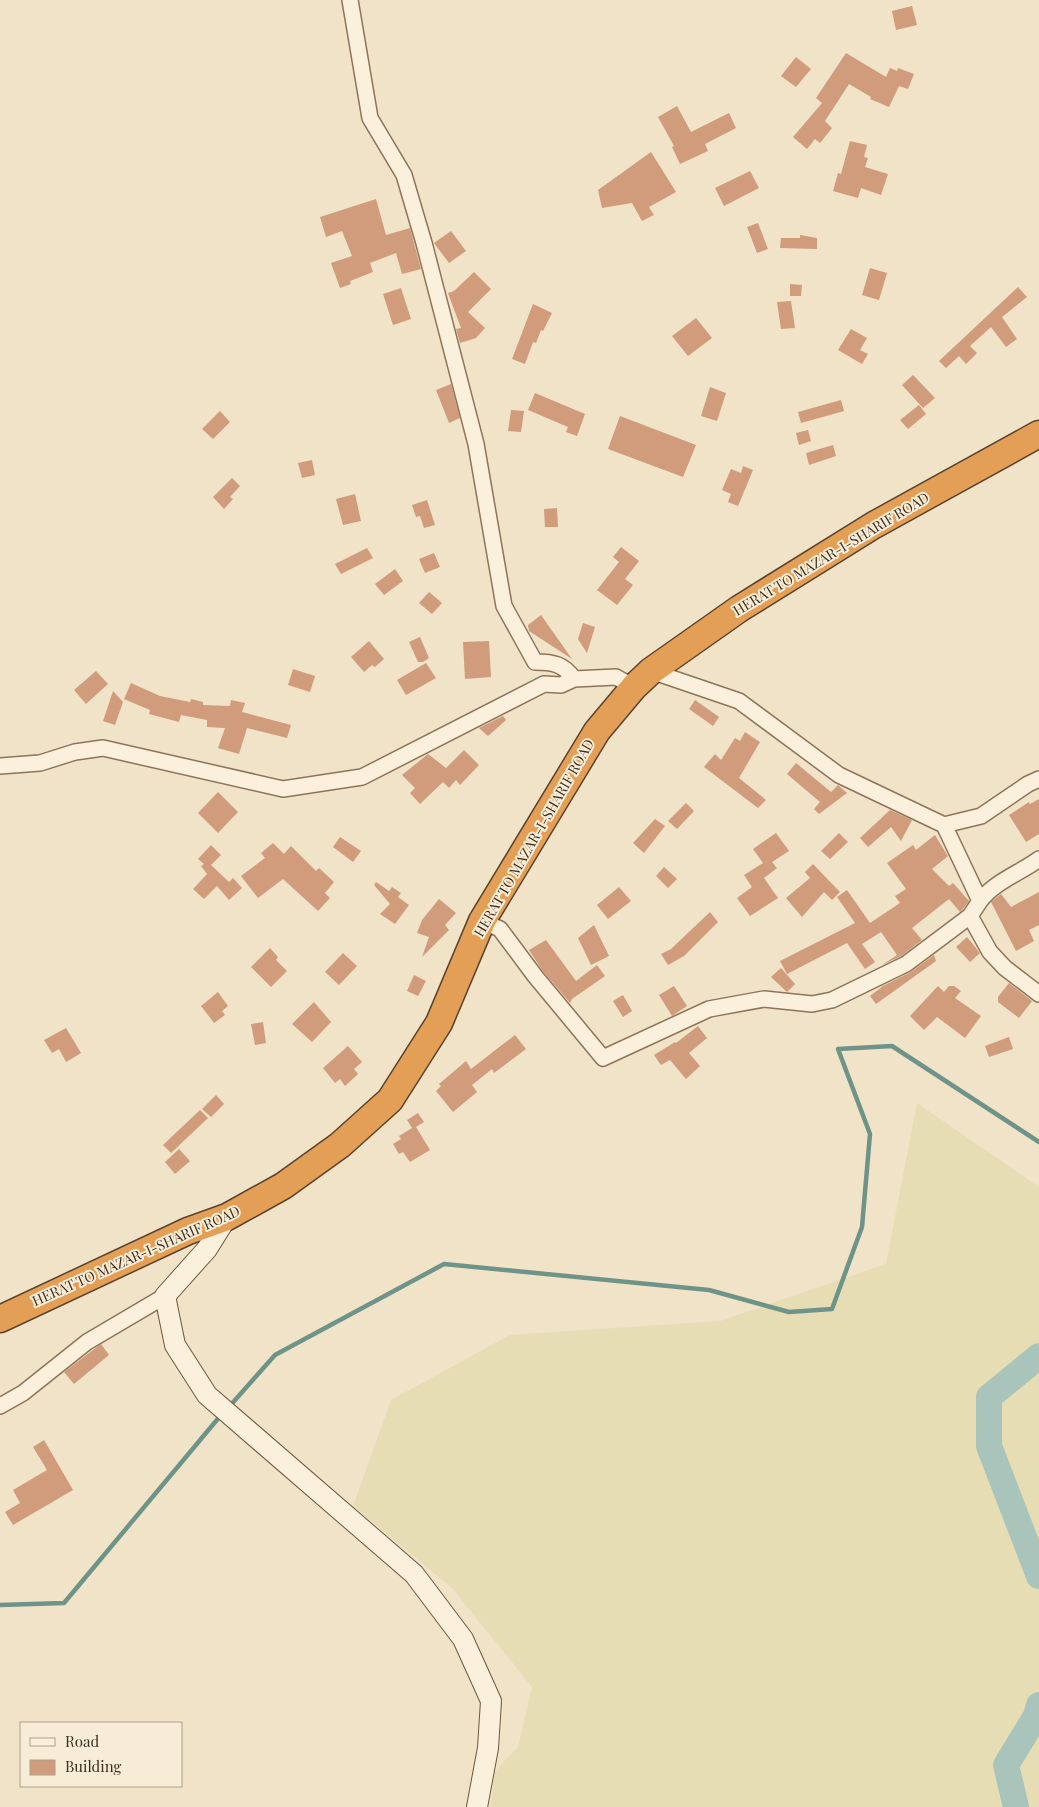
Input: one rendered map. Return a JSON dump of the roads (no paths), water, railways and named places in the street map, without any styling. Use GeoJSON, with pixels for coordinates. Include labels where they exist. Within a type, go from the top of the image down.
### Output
{"type":"FeatureCollection","features":[{"type":"Feature","properties":{"kind":"highway","name":"HERAT TO MAZAR-I-SHARIF ROAD"},"geometry":{"type":"LineString","coordinates":[[0,1319],[188,1231],[227,1217],[283,1186],[340,1145],[390,1100],[439,1023],[482,921],[597,731],[643,679],[739,609],[874,525],[1039,434]]}},
{"type":"Feature","properties":{"kind":"street"},"geometry":{"type":"LineString","coordinates":[[350,0],[370,118],[404,175],[424,242],[476,444],[504,606],[535,662],[548,662],[567,669],[574,679]]}},
{"type":"Feature","properties":{"kind":"street"},"geometry":{"type":"LineString","coordinates":[[0,766],[40,763],[75,752],[103,748],[283,789],[362,777],[544,684],[561,684],[574,679],[616,677],[643,679],[739,701],[839,775],[944,825],[981,816],[1028,784],[1039,779]]}},
{"type":"Feature","properties":{"kind":"street"},"geometry":{"type":"LineString","coordinates":[[944,825],[980,901]]}},
{"type":"Feature","properties":{"kind":"street"},"geometry":{"type":"LineString","coordinates":[[482,921],[500,928],[535,976],[603,1058],[709,1009],[764,999],[812,1004],[832,1000],[906,964],[970,916],[989,890],[1039,859]]}},
{"type":"Feature","properties":{"kind":"street"},"geometry":{"type":"LineString","coordinates":[[970,916],[990,952],[1005,968],[1039,994]]}},
{"type":"Feature","properties":{"kind":"street"},"geometry":{"type":"LineString","coordinates":[[0,1406],[23,1393],[87,1342],[165,1296],[207,1249],[227,1217]]}},
{"type":"Feature","properties":{"kind":"street"},"geometry":{"type":"LineString","coordinates":[[165,1296],[175,1345],[207,1395],[414,1574],[463,1639],[490,1701],[488,1748],[477,1807]]}},
{"type":"Feature","properties":{"kind":"waterway"},"geometry":{"type":"LineString","coordinates":[[228,1408],[275,1355],[444,1264],[709,1290],[789,1312],[832,1309],[862,1227],[870,1134],[838,1049],[892,1046],[1039,1142]]}},
{"type":"Feature","properties":{"kind":"waterway"},"geometry":{"type":"LineString","coordinates":[[1039,1356],[989,1397],[989,1446],[1039,1576]]}},
{"type":"Feature","properties":{"kind":"waterway"},"geometry":{"type":"LineString","coordinates":[[0,1605],[64,1603],[221,1415]]}},
{"type":"Feature","properties":{"kind":"waterway"},"geometry":{"type":"LineString","coordinates":[[1016,1807],[1006,1765],[1036,1716],[1039,1705]]}}]}
